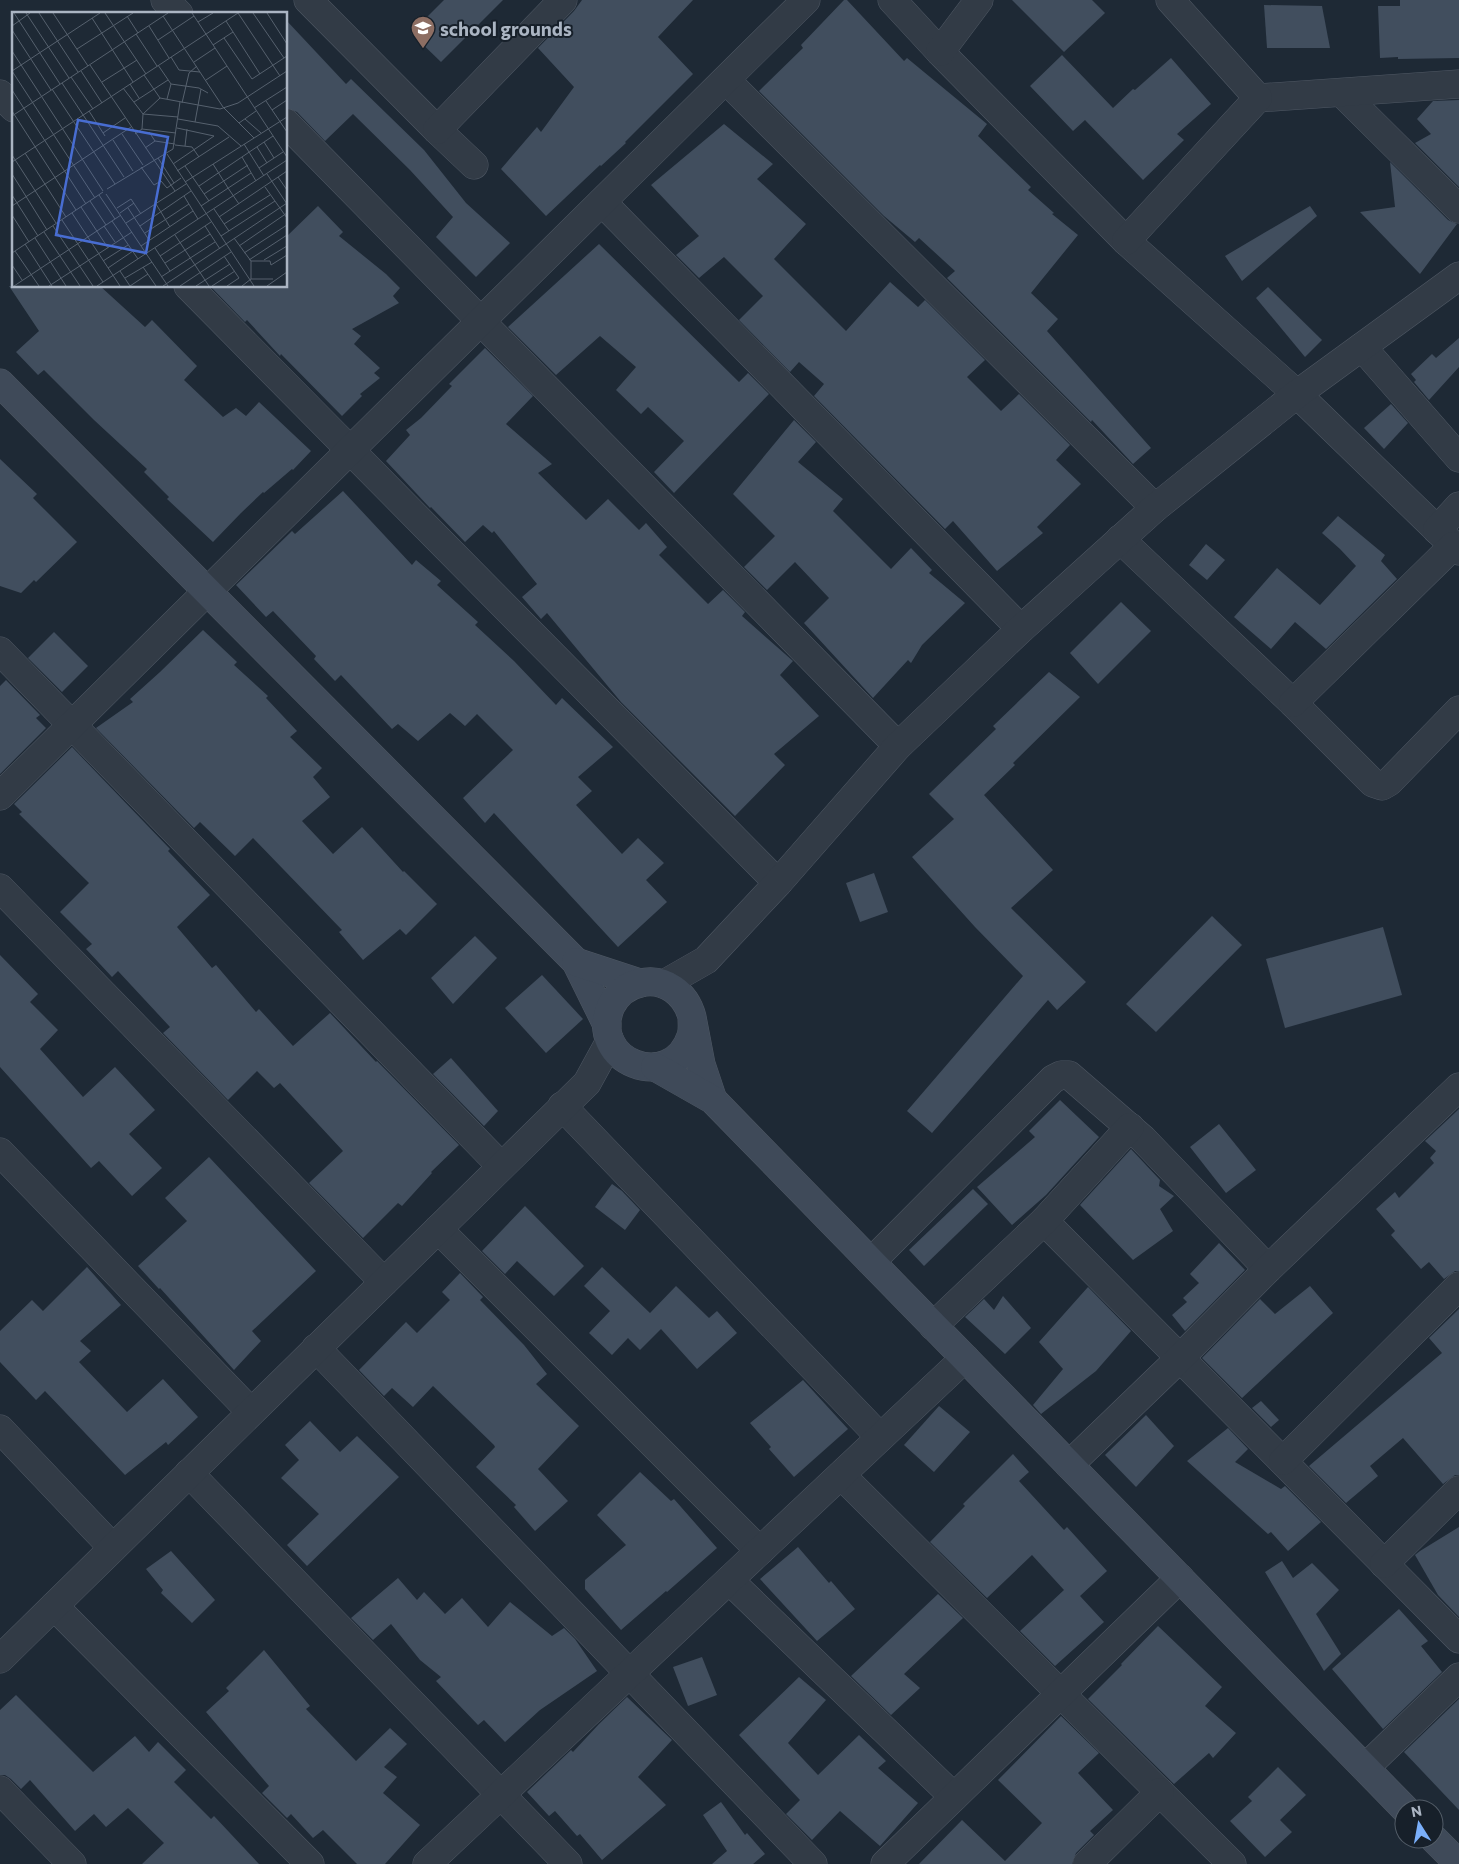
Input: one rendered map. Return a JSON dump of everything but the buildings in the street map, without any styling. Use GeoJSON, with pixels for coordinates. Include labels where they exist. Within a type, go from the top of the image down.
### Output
{"type":"FeatureCollection","features":[{"type":"Feature","properties":{"kind":"street"},"geometry":{"type":"LineString","coordinates":[[165,0],[177,12]]}},
{"type":"Feature","properties":{"kind":"street"},"geometry":{"type":"LineString","coordinates":[[308,0],[474,165]]}},
{"type":"Feature","properties":{"kind":"street"},"geometry":{"type":"LineString","coordinates":[[437,130],[563,0]]}},
{"type":"Feature","properties":{"kind":"street"},"geometry":{"type":"LineString","coordinates":[[0,796],[806,0]]}},
{"type":"Feature","properties":{"kind":"street"},"geometry":{"type":"LineString","coordinates":[[892,0],[940,52],[1126,241],[1297,394],[1450,542]]}},
{"type":"Feature","properties":{"kind":"street"},"geometry":{"type":"LineString","coordinates":[[940,52],[980,0]]}},
{"type":"Feature","properties":{"kind":"street"},"geometry":{"type":"LineString","coordinates":[[1170,0],[1258,98]]}},
{"type":"Feature","properties":{"kind":"street"},"geometry":{"type":"LineString","coordinates":[[726,80],[1155,508]]}},
{"type":"Feature","properties":{"kind":"street"},"geometry":{"type":"LineString","coordinates":[[1126,241],[1258,98],[1459,84]]}},
{"type":"Feature","properties":{"kind":"street"},"geometry":{"type":"LineString","coordinates":[[1342,92],[1459,209]]}},
{"type":"Feature","properties":{"kind":"street"},"geometry":{"type":"LineString","coordinates":[[0,94],[12,106]]}},
{"type":"Feature","properties":{"kind":"street"},"geometry":{"type":"LineString","coordinates":[[288,125],[898,746]]}},
{"type":"Feature","properties":{"kind":"street"},"geometry":{"type":"LineString","coordinates":[[602,202],[1021,628]]}},
{"type":"Feature","properties":{"kind":"street"},"geometry":{"type":"LineString","coordinates":[[0,1659],[587,1083],[608,1033],[608,1013],[620,993],[630,987],[652,984],[706,960],[778,883],[898,746],[1021,628],[1155,508],[1297,394],[1459,276]]}},
{"type":"Feature","properties":{"kind":"street"},"geometry":{"type":"LineString","coordinates":[[190,288],[778,883]]}},
{"type":"Feature","properties":{"kind":"street"},"geometry":{"type":"LineString","coordinates":[[1362,346],[1459,458]]}},
{"type":"Feature","properties":{"kind":"street"},"geometry":{"type":"LineString","coordinates":[[0,383],[576,962],[618,1054],[713,1100],[1395,1799]]}},
{"type":"Feature","properties":{"kind":"street"},"geometry":{"type":"LineString","coordinates":[[1294,702],[1450,542],[1459,506]]}},
{"type":"Feature","properties":{"kind":"street"},"geometry":{"type":"LineString","coordinates":[[1120,539],[1294,702],[1373,783],[1382,786],[1389,782],[1459,710]]}},
{"type":"Feature","properties":{"kind":"street"},"geometry":{"type":"LineString","coordinates":[[0,651],[501,1166]]}},
{"type":"Feature","properties":{"kind":"street"},"geometry":{"type":"LineString","coordinates":[[0,888],[384,1282]]}},
{"type":"Feature","properties":{"kind":"street"},"geometry":{"type":"LineString","coordinates":[[587,1083],[643,1065],[672,1062],[684,1050],[692,1034],[690,1010],[706,960]]}},
{"type":"Feature","properties":{"kind":"street"},"geometry":{"type":"LineString","coordinates":[[576,962],[652,984],[681,995],[690,1010],[701,1064],[713,1100]]}},
{"type":"Feature","properties":{"kind":"street"},"geometry":{"type":"LineString","coordinates":[[870,1262],[1053,1079],[1061,1075],[1069,1075],[1130,1127],[1268,1269]]}},
{"type":"Feature","properties":{"kind":"street"},"geometry":{"type":"LineString","coordinates":[[1069,1465],[1180,1358],[1268,1269],[1459,1087]]}},
{"type":"Feature","properties":{"kind":"street"},"geometry":{"type":"LineString","coordinates":[[562,1106],[880,1437]]}},
{"type":"Feature","properties":{"kind":"street"},"geometry":{"type":"LineString","coordinates":[[934,1326],[1044,1221],[1130,1127]]}},
{"type":"Feature","properties":{"kind":"street"},"geometry":{"type":"LineString","coordinates":[[0,1152],[251,1412]]}},
{"type":"Feature","properties":{"kind":"street"},"geometry":{"type":"LineString","coordinates":[[1044,1221],[1459,1639]]}},
{"type":"Feature","properties":{"kind":"street"},"geometry":{"type":"LineString","coordinates":[[438,1229],[760,1551]]}},
{"type":"Feature","properties":{"kind":"street"},"geometry":{"type":"LineString","coordinates":[[1283,1461],[1459,1286]]}},
{"type":"Feature","properties":{"kind":"street"},"geometry":{"type":"LineString","coordinates":[[316,1348],[813,1864]]}},
{"type":"Feature","properties":{"kind":"street"},"geometry":{"type":"LineString","coordinates":[[427,1864],[965,1358]]}},
{"type":"Feature","properties":{"kind":"street"},"geometry":{"type":"LineString","coordinates":[[0,1429],[113,1548]]}},
{"type":"Feature","properties":{"kind":"street"},"geometry":{"type":"LineString","coordinates":[[189,1473],[568,1864]]}},
{"type":"Feature","properties":{"kind":"street"},"geometry":{"type":"LineString","coordinates":[[841,1475],[1232,1864]]}},
{"type":"Feature","properties":{"kind":"street"},"geometry":{"type":"LineString","coordinates":[[1384,1564],[1459,1490]]}},
{"type":"Feature","properties":{"kind":"street"},"geometry":{"type":"LineString","coordinates":[[885,1864],[1180,1578]]}},
{"type":"Feature","properties":{"kind":"street"},"geometry":{"type":"LineString","coordinates":[[729,1580],[954,1797]]}},
{"type":"Feature","properties":{"kind":"street"},"geometry":{"type":"LineString","coordinates":[[54,1606],[310,1864]]}},
{"type":"Feature","properties":{"kind":"street"},"geometry":{"type":"LineString","coordinates":[[1365,1768],[1459,1676]]}},
{"type":"Feature","properties":{"kind":"street"},"geometry":{"type":"LineString","coordinates":[[0,1790],[72,1864]]}},
{"type":"Feature","properties":{"kind":"street"},"geometry":{"type":"LineString","coordinates":[[1087,1864],[1160,1792]]}},
{"type":"Feature","properties":{"kind":"street"},"geometry":{"type":"LineString","coordinates":[[1444,1849],[1459,1864]]}},
{"type":"Feature","properties":{"kind":"place","name":"school grounds"},"geometry":{"type":"Point","coordinates":[423,49]}}]}
